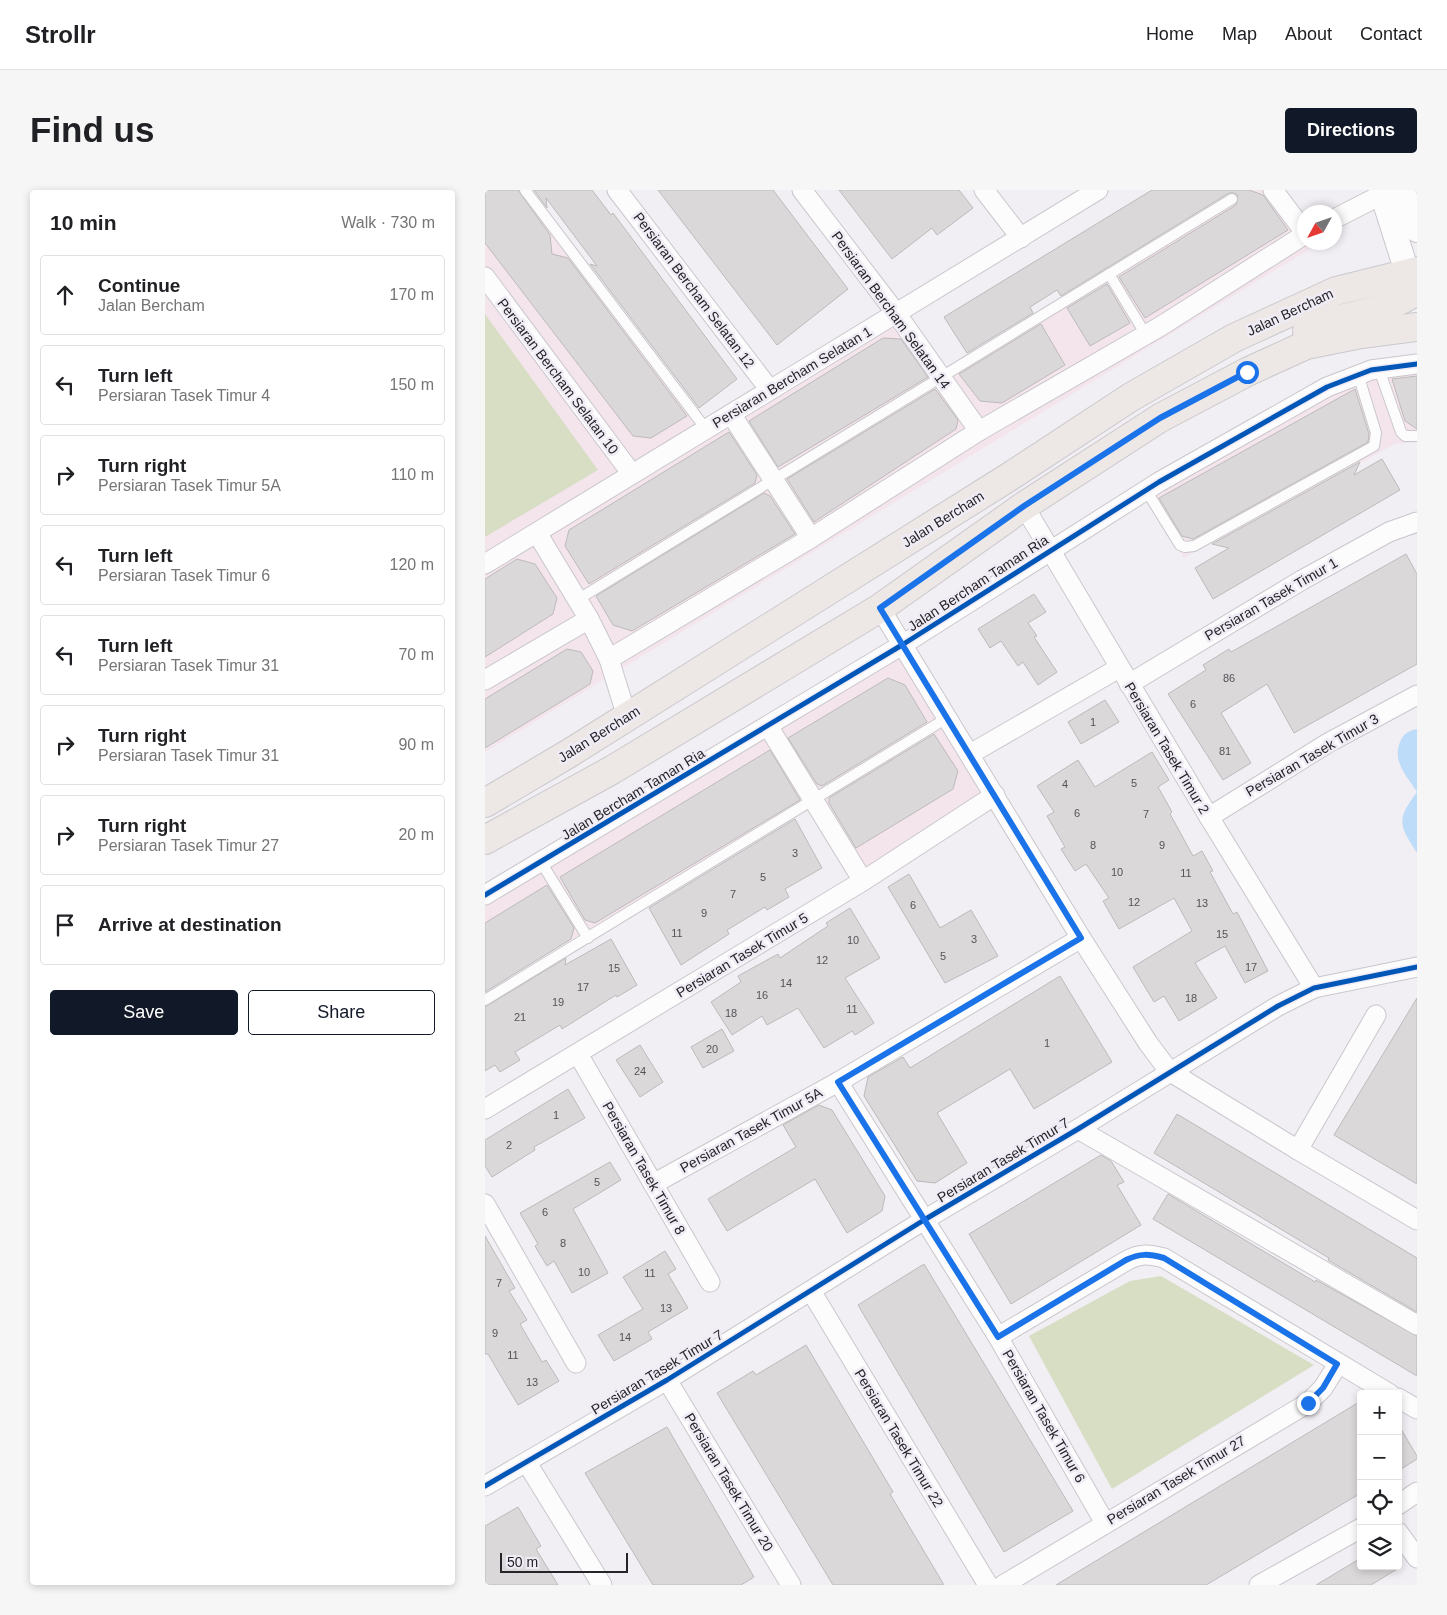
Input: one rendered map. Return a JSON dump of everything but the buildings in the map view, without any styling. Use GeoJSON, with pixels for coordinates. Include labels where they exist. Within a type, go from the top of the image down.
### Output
{"type":"FeatureCollection","features":[{"type":"Feature","properties":{"kind":"main road"},"geometry":{"type":"LineString","coordinates":[[1247,372],[1273,348],[1317,326],[1388,306],[1415,280]]}},
{"type":"Feature","properties":{"kind":"main road","name":"Jalan Bercham"},"geometry":{"type":"LineString","coordinates":[[485,803],[627,717],[1009,477],[1131,397],[1234,338],[1337,291],[1415,280]]}},
{"type":"Feature","properties":{"kind":"main road"},"geometry":{"type":"LineString","coordinates":[[485,840],[612,770],[880,608],[1024,506],[1160,418],[1247,372],[1307,345],[1361,334],[1417,327]]}},
{"type":"Feature","properties":{"kind":"main road"},"geometry":{"type":"LineString","coordinates":[[880,608],[881,595],[891,580],[991,502],[1009,477]]}},
{"type":"Feature","properties":{"kind":"main road"},"geometry":{"type":"LineString","coordinates":[[485,836],[502,818],[610,750],[625,734],[627,717]]}},
{"type":"Feature","properties":{"kind":"street","name":"Persiaran Bercham Selatan 12"},"geometry":{"type":"LineString","coordinates":[[617,190],[770,390]]}},
{"type":"Feature","properties":{"kind":"street","name":"Persiaran Bercham Selatan 14"},"geometry":{"type":"LineString","coordinates":[[801,190],[896,313],[979,431]]}},
{"type":"Feature","properties":{"kind":"street"},"geometry":{"type":"LineString","coordinates":[[984,190],[1021,238]]}},
{"type":"Feature","properties":{"kind":"street","name":"Persiaran Bercham Selatan 1"},"geometry":{"type":"LineString","coordinates":[[485,564],[1099,190]]}},
{"type":"Feature","properties":{"kind":"street"},"geometry":{"type":"LineString","coordinates":[[1273,190],[1297,221]]}},
{"type":"Feature","properties":{"kind":"street"},"geometry":{"type":"LineString","coordinates":[[1342,215],[1389,191]]}},
{"type":"Feature","properties":{"kind":"street"},"geometry":{"type":"LineString","coordinates":[[1389,191],[1417,230]]}},
{"type":"Feature","properties":{"kind":"street"},"geometry":{"type":"LineString","coordinates":[[1389,191],[1415,280]]}},
{"type":"Feature","properties":{"kind":"street"},"geometry":{"type":"LineString","coordinates":[[609,659],[811,538],[979,431],[1146,334],[1297,239]]}},
{"type":"Feature","properties":{"kind":"street","name":"Persiaran Bercham Selatan 10"},"geometry":{"type":"LineString","coordinates":[[485,277],[631,474]]}},
{"type":"Feature","properties":{"kind":"street","name":"Jalan Bercham Taman Ria"},"geometry":{"type":"LineString","coordinates":[[485,896],[901,645],[1146,490],[1327,387],[1357,374],[1417,364]]}},
{"type":"Feature","properties":{"kind":"street"},"geometry":{"type":"LineString","coordinates":[[731,414],[811,538]]}},
{"type":"Feature","properties":{"kind":"street","name":"Persiaran Tasek Timur 2"},"geometry":{"type":"LineString","coordinates":[[1024,506],[1119,668],[1314,988]]}},
{"type":"Feature","properties":{"kind":"street","name":"Persiaran Tasek Timur 1"},"geometry":{"type":"LineString","coordinates":[[1129,684],[1302,580],[1389,532],[1417,522]]}},
{"type":"Feature","properties":{"kind":"street"},"geometry":{"type":"LineString","coordinates":[[537,533],[589,620],[609,659],[627,717]]}},
{"type":"Feature","properties":{"kind":"street"},"geometry":{"type":"LineString","coordinates":[[880,608],[1081,938],[1148,1043],[1169,1071],[1417,1220]]}},
{"type":"Feature","properties":{"kind":"street"},"geometry":{"type":"LineString","coordinates":[[485,680],[589,620]]}},
{"type":"Feature","properties":{"kind":"street"},"geometry":{"type":"LineString","coordinates":[[970,754],[1119,668]]}},
{"type":"Feature","properties":{"kind":"street","name":"Persiaran Tasek Timur 3"},"geometry":{"type":"LineString","coordinates":[[1209,817],[1328,743],[1417,696]]}},
{"type":"Feature","properties":{"kind":"street"},"geometry":{"type":"LineString","coordinates":[[769,726],[863,881]]}},
{"type":"Feature","properties":{"kind":"street","name":"Persiaran Tasek Timur 5"},"geometry":{"type":"LineString","coordinates":[[485,1109],[863,881],[995,795]]}},
{"type":"Feature","properties":{"kind":"street","name":"Persiaran Tasek Timur 5A"},"geometry":{"type":"LineString","coordinates":[[653,1184],[838,1082],[1081,938]]}},
{"type":"Feature","properties":{"kind":"street","name":"Persiaran Tasek Timur 7"},"geometry":{"type":"LineString","coordinates":[[485,1486],[667,1380],[924,1220],[1078,1129],[1244,1025],[1314,988],[1417,967]]}},
{"type":"Feature","properties":{"kind":"street"},"geometry":{"type":"LineString","coordinates":[[1298,1150],[1376,1015]]}},
{"type":"Feature","properties":{"kind":"street","name":"Persiaran Tasek Timur 8"},"geometry":{"type":"LineString","coordinates":[[578,1054],[711,1282]]}},
{"type":"Feature","properties":{"kind":"street","name":"Persiaran Tasek Timur 6"},"geometry":{"type":"LineString","coordinates":[[838,1082],[998,1337],[1105,1523]]}},
{"type":"Feature","properties":{"kind":"street"},"geometry":{"type":"LineString","coordinates":[[1078,1129],[1417,1325]]}},
{"type":"Feature","properties":{"kind":"street"},"geometry":{"type":"LineString","coordinates":[[485,1204],[576,1363]]}},
{"type":"Feature","properties":{"kind":"street"},"geometry":{"type":"LineString","coordinates":[[998,1337],[1126,1260],[1136,1255],[1149,1254],[1164,1258],[1383,1390]]}},
{"type":"Feature","properties":{"kind":"street","name":"Persiaran Tasek Timur 22"},"geometry":{"type":"LineString","coordinates":[[811,1291],[987,1585]]}},
{"type":"Feature","properties":{"kind":"street","name":"Persiaran Tasek Timur 27"},"geometry":{"type":"LineString","coordinates":[[1003,1585],[1308,1403],[1323,1388],[1337,1364]]}},
{"type":"Feature","properties":{"kind":"street","name":"Persiaran Tasek Timur 20"},"geometry":{"type":"LineString","coordinates":[[667,1380],[791,1585]]}},
{"type":"Feature","properties":{"kind":"street"},"geometry":{"type":"LineString","coordinates":[[1402,1400],[1417,1409]]}},
{"type":"Feature","properties":{"kind":"street"},"geometry":{"type":"LineString","coordinates":[[527,1463],[602,1585]]}},
{"type":"Feature","properties":{"kind":"street"},"geometry":{"type":"LineString","coordinates":[[1402,1502],[1417,1492]]}},
{"type":"Feature","properties":{"kind":"street"},"geometry":{"type":"LineString","coordinates":[[1259,1585],[1357,1530]]}},
{"type":"Feature","properties":{"kind":"street"},"geometry":{"type":"LineString","coordinates":[[1402,1537],[1417,1558]]}},
{"type":"Feature","properties":{"kind":"lane"},"geometry":{"type":"LineString","coordinates":[[525,190],[706,429]]}},
{"type":"Feature","properties":{"kind":"lane"},"geometry":{"type":"LineString","coordinates":[[577,600],[1232,198]]}},
{"type":"Feature","properties":{"kind":"lane"},"geometry":{"type":"LineString","coordinates":[[1109,274],[1146,334]]}},
{"type":"Feature","properties":{"kind":"lane"},"geometry":{"type":"LineString","coordinates":[[1379,369],[1401,432],[1405,436],[1417,436]]}},
{"type":"Feature","properties":{"kind":"lane"},"geometry":{"type":"LineString","coordinates":[[1146,490],[1180,545],[1185,547],[1194,546],[1374,446],[1376,434],[1357,374]]}},
{"type":"Feature","properties":{"kind":"lane"},"geometry":{"type":"LineString","coordinates":[[485,1000],[947,718]]}},
{"type":"Feature","properties":{"kind":"lane"},"geometry":{"type":"LineString","coordinates":[[541,862],[587,938]]}},
{"type":"Feature","properties":{"kind":"shaded area"},"geometry":{"type":"Polygon","coordinates":[[[485,190],[523,190],[703,426],[897,320],[936,380],[1239,190],[1265,190],[1297,233],[1297,250],[1308,250],[485,752],[485,190]]]}},
{"type":"Feature","properties":{"kind":"shaded area"},"geometry":{"type":"Polygon","coordinates":[[[1417,364],[1417,442],[1395,444],[1184,558],[1143,491],[1327,388],[1417,364]]]}},
{"type":"Feature","properties":{"kind":"shaded area"},"geometry":{"type":"Polygon","coordinates":[[[892,640],[987,801],[858,878],[809,801],[485,990],[485,886],[892,640]]]}},
{"type":"Feature","properties":{"kind":"green space"},"geometry":{"type":"Polygon","coordinates":[[[485,314],[598,470],[485,537],[485,314]]]}},
{"type":"Feature","properties":{"kind":"green space"},"geometry":{"type":"Polygon","coordinates":[[[1161,1276],[1314,1365],[1112,1489],[1029,1336],[1130,1281],[1161,1276]]]}},
{"type":"Feature","properties":{"kind":"water"},"geometry":{"type":"Polygon","coordinates":[[[1417,729],[1417,792],[1399,762],[1398,749],[1404,735],[1417,729]]]}},
{"type":"Feature","properties":{"kind":"water"},"geometry":{"type":"Polygon","coordinates":[[[1417,792],[1417,853],[1406,836],[1402,822],[1406,809],[1417,792]]]}},
{"type":"Feature","properties":{"kind":"cycle path"},"geometry":{"type":"LineString","coordinates":[[485,895],[902,645],[1159,482],[1327,387],[1371,370],[1417,364]]}},
{"type":"Feature","properties":{"kind":"cycle path"},"geometry":{"type":"LineString","coordinates":[[485,1486],[667,1380],[924,1220],[1078,1129],[1278,1006],[1314,988],[1417,967]]}},
{"type":"Feature","properties":{"kind":"route"},"geometry":{"type":"LineString","coordinates":[[1247,372],[1160,418],[1024,506],[880,608],[1081,938],[838,1082],[998,1337],[1126,1260],[1136,1255],[1149,1254],[1164,1258],[1337,1364],[1323,1388],[1308,1403]]}}]}
